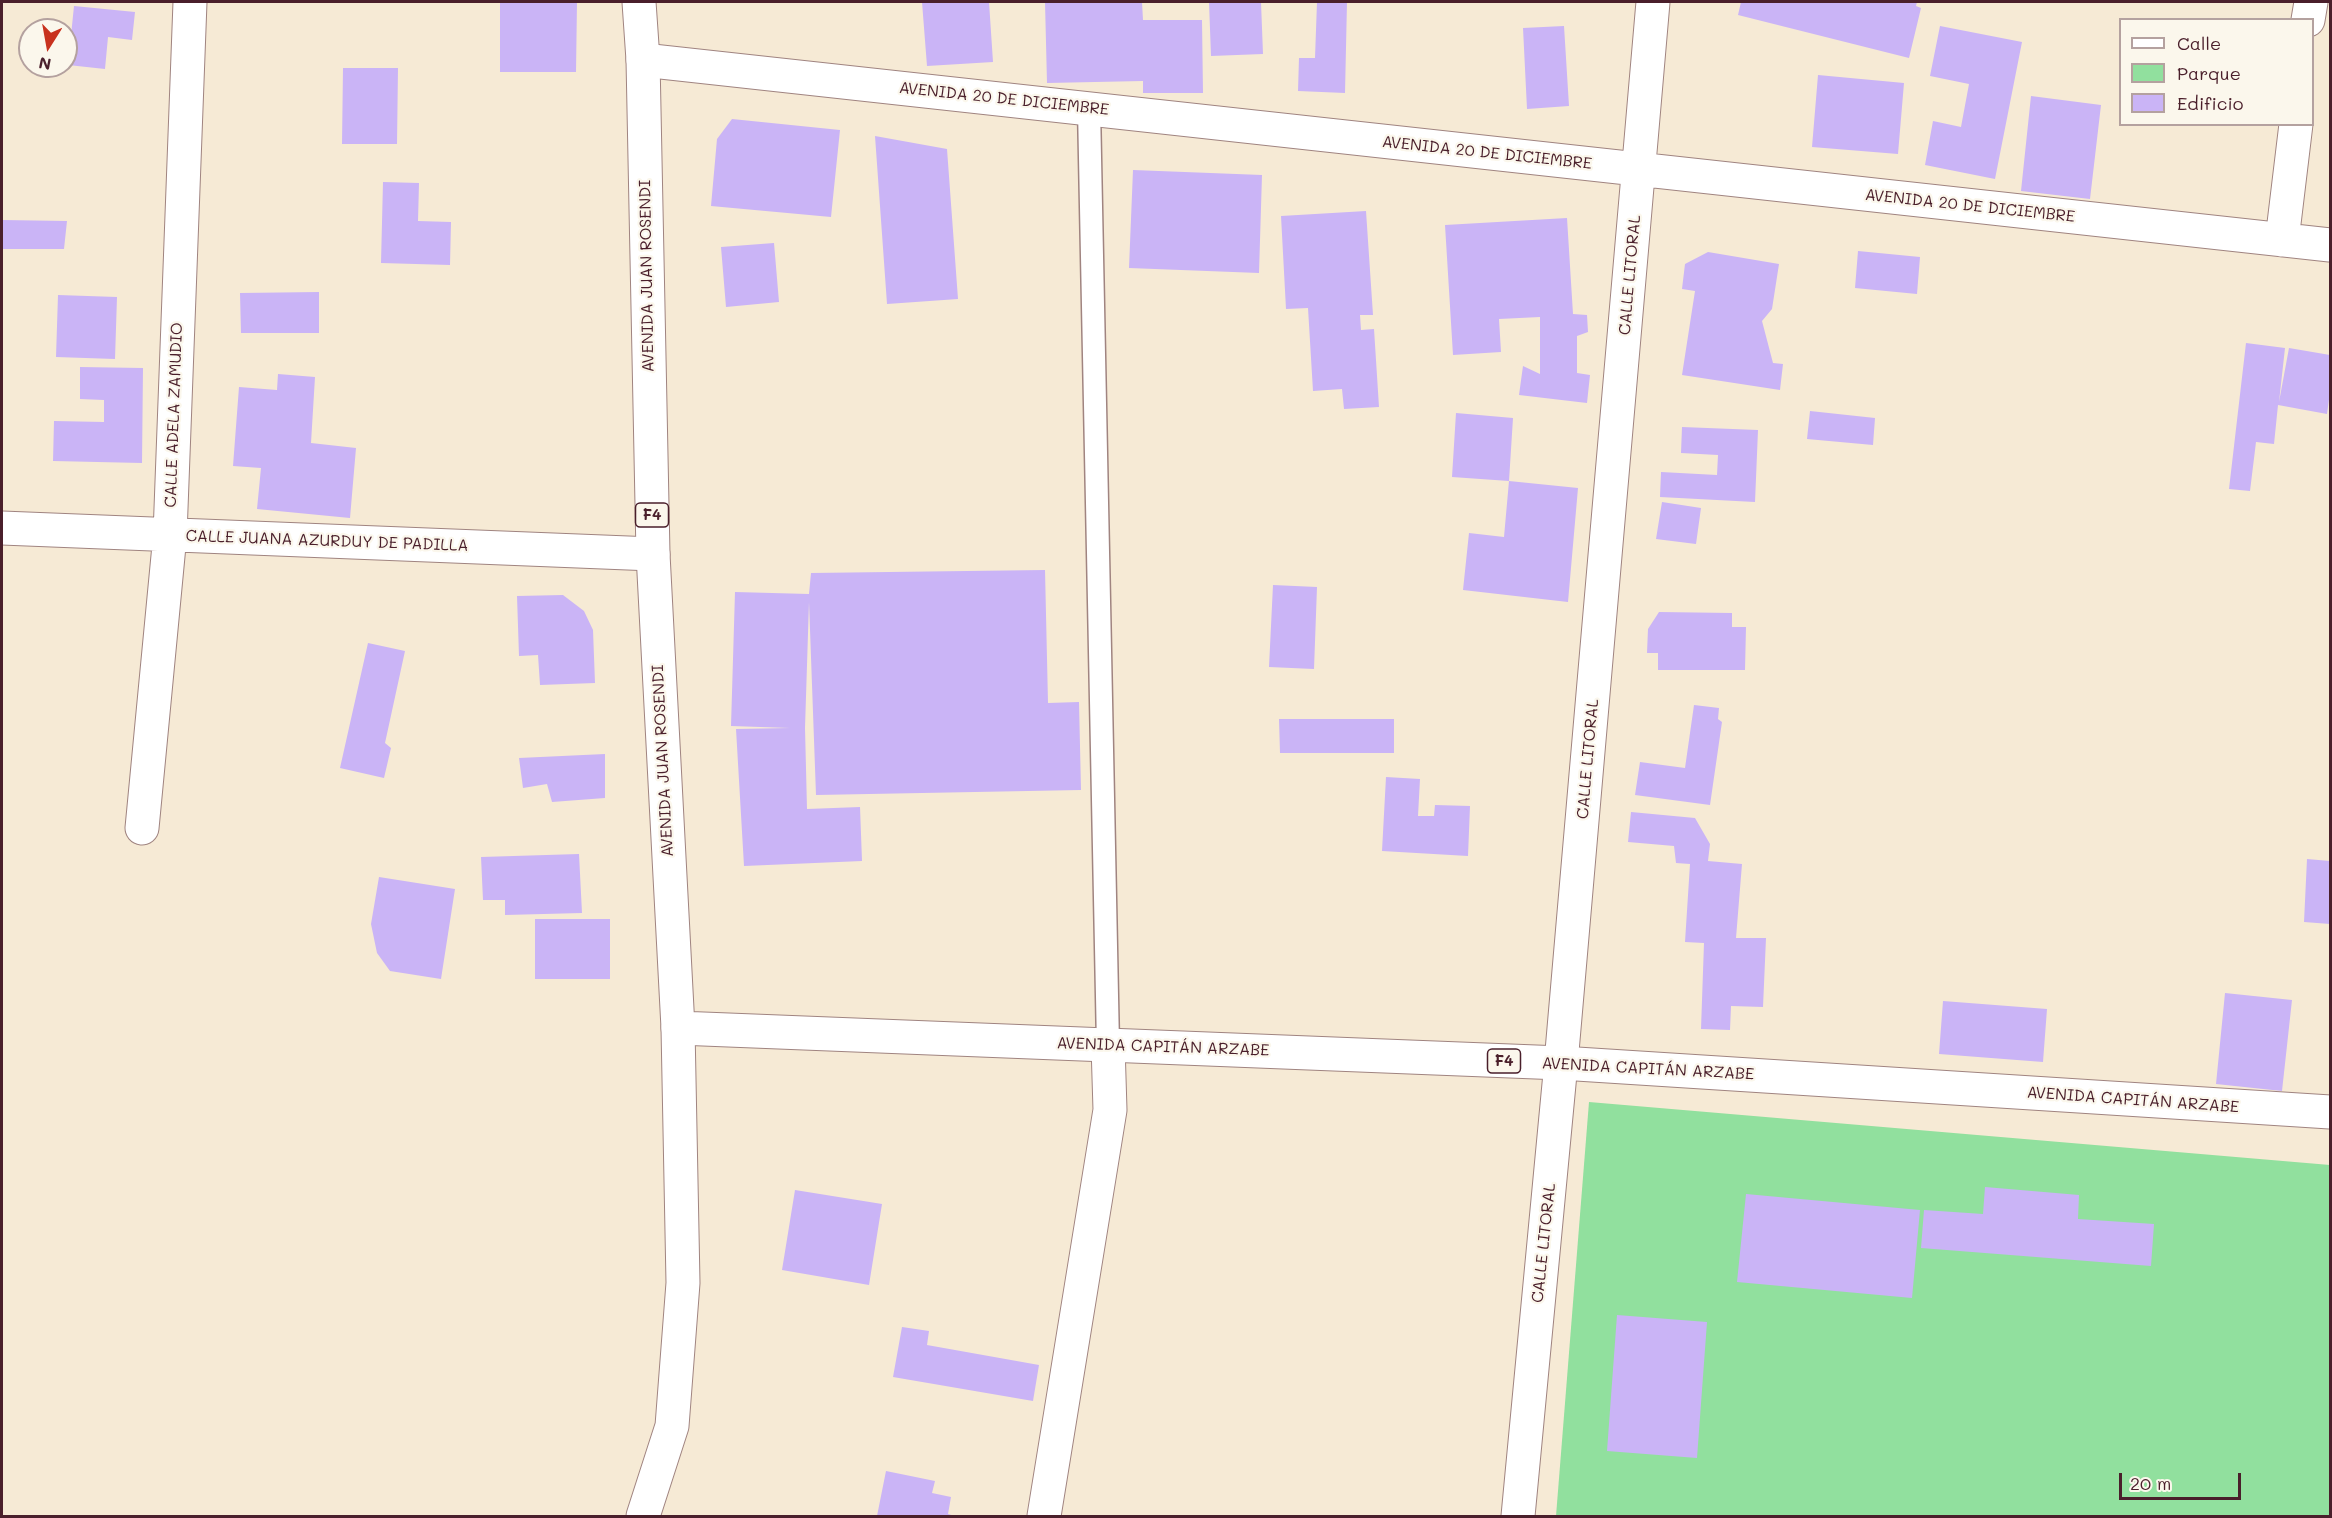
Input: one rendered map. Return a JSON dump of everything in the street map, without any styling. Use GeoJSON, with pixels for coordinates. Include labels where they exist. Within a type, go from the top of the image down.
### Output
{"type":"FeatureCollection","features":[{"type":"Feature","properties":{"kind":"main road","name":"CALLE ADELA ZAMUDIO"},"geometry":{"type":"LineString","coordinates":[[142,828],[170,535],[190,2]]}},
{"type":"Feature","properties":{"kind":"main road","name":"AVENIDA JUAN ROSENDI"},"geometry":{"type":"LineString","coordinates":[[639,2],[643,60],[653,554],[678,1028],[682,1282],[672,1426],[643,1516]]}},
{"type":"Feature","properties":{"kind":"main road","name":"CALLE LITORAL"},"geometry":{"type":"LineString","coordinates":[[1518,1516],[1561,1063],[1653,2]]}},
{"type":"Feature","properties":{"kind":"main road"},"geometry":{"type":"LineString","coordinates":[[2308,18],[2310,2]]}},
{"type":"Feature","properties":{"kind":"main road","name":"AVENIDA 20 DE DICIEMBRE"},"geometry":{"type":"LineString","coordinates":[[643,60],[2331,245]]}},
{"type":"Feature","properties":{"kind":"main road"},"geometry":{"type":"LineString","coordinates":[[2282,240],[2296,126]]}},
{"type":"Feature","properties":{"kind":"main road","name":"CALLE JUANA AZURDUY DE PADILLA"},"geometry":{"type":"LineString","coordinates":[[2,528],[653,554]]}},
{"type":"Feature","properties":{"kind":"main road","name":"AVENIDA CAPITÁN ARZABE"},"geometry":{"type":"LineString","coordinates":[[678,1028],[1561,1063],[2331,1112]]}},
{"type":"Feature","properties":{"kind":"main road"},"geometry":{"type":"LineString","coordinates":[[1044,1516],[1110,1110],[1108,1045]]}},
{"type":"Feature","properties":{"kind":"lane"},"geometry":{"type":"LineString","coordinates":[[1089,108],[1108,1045]]}},
{"type":"Feature","properties":{"kind":"green space"},"geometry":{"type":"Polygon","coordinates":[[[1589,1102],[2330,1165],[2330,1516],[1556,1516],[1589,1102]]]}},
{"type":"Feature","properties":{"kind":"building"},"geometry":{"type":"Polygon","coordinates":[[[500,2],[577,2],[576,72],[500,72],[500,2]]]}},
{"type":"Feature","properties":{"kind":"building"},"geometry":{"type":"Polygon","coordinates":[[[922,2],[989,2],[993,62],[927,66],[922,2]]]}},
{"type":"Feature","properties":{"kind":"building"},"geometry":{"type":"Polygon","coordinates":[[[1045,2],[1142,2],[1143,20],[1202,20],[1203,93],[1143,93],[1143,81],[1047,83],[1045,2]]]}},
{"type":"Feature","properties":{"kind":"building"},"geometry":{"type":"Polygon","coordinates":[[[1209,2],[1261,2],[1263,54],[1211,56],[1209,2]]]}},
{"type":"Feature","properties":{"kind":"building"},"geometry":{"type":"Polygon","coordinates":[[[1317,2],[1347,2],[1345,93],[1298,91],[1299,58],[1315,58],[1317,2]]]}},
{"type":"Feature","properties":{"kind":"building"},"geometry":{"type":"Polygon","coordinates":[[[1741,2],[1917,2],[1916,6],[1921,8],[1909,58],[1738,15],[1741,2]]]}},
{"type":"Feature","properties":{"kind":"building"},"geometry":{"type":"Polygon","coordinates":[[[74,6],[135,12],[132,40],[108,37],[105,69],[78,66],[78,18],[73,18],[74,6]]]}},
{"type":"Feature","properties":{"kind":"building"},"geometry":{"type":"Polygon","coordinates":[[[1564,26],[1569,106],[1527,109],[1523,28],[1564,26]]]}},
{"type":"Feature","properties":{"kind":"building"},"geometry":{"type":"Polygon","coordinates":[[[1940,26],[2022,42],[1995,179],[1925,165],[1933,121],[1961,127],[1969,84],[1930,76],[1940,26]]]}},
{"type":"Feature","properties":{"kind":"building"},"geometry":{"type":"Polygon","coordinates":[[[343,68],[398,68],[397,144],[342,144],[343,68]]]}},
{"type":"Feature","properties":{"kind":"building"},"geometry":{"type":"Polygon","coordinates":[[[1818,75],[1904,83],[1898,154],[1812,147],[1818,75]]]}},
{"type":"Feature","properties":{"kind":"building"},"geometry":{"type":"Polygon","coordinates":[[[2031,96],[2101,105],[2090,199],[2021,191],[2031,96]]]}},
{"type":"Feature","properties":{"kind":"building"},"geometry":{"type":"Polygon","coordinates":[[[732,119],[840,130],[831,217],[711,206],[717,139],[732,119]]]}},
{"type":"Feature","properties":{"kind":"building"},"geometry":{"type":"Polygon","coordinates":[[[875,136],[947,149],[958,299],[887,304],[875,136]]]}},
{"type":"Feature","properties":{"kind":"building"},"geometry":{"type":"Polygon","coordinates":[[[1133,170],[1262,175],[1259,273],[1129,268],[1133,170]]]}},
{"type":"Feature","properties":{"kind":"building"},"geometry":{"type":"Polygon","coordinates":[[[383,182],[419,183],[418,221],[451,222],[450,265],[381,263],[383,182]]]}},
{"type":"Feature","properties":{"kind":"building"},"geometry":{"type":"Polygon","coordinates":[[[1366,211],[1373,315],[1360,315],[1361,330],[1374,329],[1379,407],[1344,409],[1342,389],[1313,391],[1308,308],[1286,309],[1281,216],[1366,211]]]}},
{"type":"Feature","properties":{"kind":"building"},"geometry":{"type":"Polygon","coordinates":[[[1567,218],[1573,314],[1587,315],[1588,332],[1577,336],[1577,373],[1590,375],[1587,403],[1519,395],[1523,366],[1540,374],[1540,317],[1499,319],[1501,352],[1453,355],[1445,225],[1567,218]]]}},
{"type":"Feature","properties":{"kind":"building"},"geometry":{"type":"Polygon","coordinates":[[[2,220],[67,221],[64,249],[2,249],[2,220]]]}},
{"type":"Feature","properties":{"kind":"building"},"geometry":{"type":"Polygon","coordinates":[[[774,243],[779,302],[726,307],[721,247],[774,243]]]}},
{"type":"Feature","properties":{"kind":"building"},"geometry":{"type":"Polygon","coordinates":[[[1858,251],[1920,257],[1917,294],[1855,288],[1858,251]]]}},
{"type":"Feature","properties":{"kind":"building"},"geometry":{"type":"Polygon","coordinates":[[[1708,252],[1779,264],[1772,309],[1762,321],[1773,363],[1783,364],[1780,390],[1682,375],[1695,291],[1682,289],[1685,264],[1708,252]]]}},
{"type":"Feature","properties":{"kind":"building"},"geometry":{"type":"Polygon","coordinates":[[[319,292],[319,333],[241,333],[240,293],[319,292]]]}},
{"type":"Feature","properties":{"kind":"building"},"geometry":{"type":"Polygon","coordinates":[[[58,295],[117,297],[115,359],[56,357],[58,295]]]}},
{"type":"Feature","properties":{"kind":"building"},"geometry":{"type":"Polygon","coordinates":[[[2246,343],[2285,348],[2279,402],[2289,348],[2330,355],[2330,392],[2327,414],[2278,405],[2274,444],[2256,442],[2250,491],[2229,489],[2246,343]]]}},
{"type":"Feature","properties":{"kind":"building"},"geometry":{"type":"Polygon","coordinates":[[[80,367],[143,368],[142,463],[53,461],[54,421],[104,422],[104,400],[80,399],[80,367]]]}},
{"type":"Feature","properties":{"kind":"building"},"geometry":{"type":"Polygon","coordinates":[[[278,374],[315,377],[311,443],[356,448],[350,518],[257,509],[261,468],[233,466],[239,387],[277,390],[278,374]]]}},
{"type":"Feature","properties":{"kind":"building"},"geometry":{"type":"Polygon","coordinates":[[[1810,411],[1875,418],[1873,445],[1807,439],[1810,411]]]}},
{"type":"Feature","properties":{"kind":"building"},"geometry":{"type":"Polygon","coordinates":[[[1456,413],[1513,418],[1509,481],[1452,477],[1456,413]]]}},
{"type":"Feature","properties":{"kind":"building"},"geometry":{"type":"Polygon","coordinates":[[[1682,427],[1758,430],[1755,502],[1660,497],[1661,472],[1717,475],[1718,455],[1681,453],[1682,427]]]}},
{"type":"Feature","properties":{"kind":"building"},"geometry":{"type":"Polygon","coordinates":[[[1509,481],[1578,488],[1568,602],[1463,590],[1469,533],[1504,537],[1509,481]]]}},
{"type":"Feature","properties":{"kind":"building"},"geometry":{"type":"Polygon","coordinates":[[[1662,502],[1701,508],[1696,544],[1656,539],[1662,502]]]}},
{"type":"Feature","properties":{"kind":"building"},"geometry":{"type":"Polygon","coordinates":[[[1045,570],[1048,703],[1079,702],[1081,790],[816,795],[809,602],[805,728],[807,809],[860,807],[862,861],[744,866],[736,729],[790,728],[731,726],[735,592],[809,594],[811,573],[1045,570]]]}},
{"type":"Feature","properties":{"kind":"building"},"geometry":{"type":"Polygon","coordinates":[[[1273,585],[1317,587],[1314,669],[1269,667],[1273,585]]]}},
{"type":"Feature","properties":{"kind":"building"},"geometry":{"type":"Polygon","coordinates":[[[563,595],[584,611],[593,630],[595,683],[540,685],[538,655],[519,656],[517,596],[563,595]]]}},
{"type":"Feature","properties":{"kind":"building"},"geometry":{"type":"Polygon","coordinates":[[[1659,612],[1732,613],[1732,627],[1746,627],[1745,670],[1658,670],[1658,653],[1647,653],[1648,629],[1659,612]]]}},
{"type":"Feature","properties":{"kind":"building"},"geometry":{"type":"Polygon","coordinates":[[[368,643],[405,651],[385,743],[391,748],[384,778],[340,768],[368,643]]]}},
{"type":"Feature","properties":{"kind":"building"},"geometry":{"type":"Polygon","coordinates":[[[1694,705],[1719,708],[1718,719],[1722,722],[1710,805],[1635,795],[1640,762],[1685,768],[1694,705]]]}},
{"type":"Feature","properties":{"kind":"building"},"geometry":{"type":"Polygon","coordinates":[[[1279,719],[1394,719],[1394,753],[1280,753],[1279,719]]]}},
{"type":"Feature","properties":{"kind":"building"},"geometry":{"type":"Polygon","coordinates":[[[605,754],[605,798],[552,802],[547,784],[523,788],[519,758],[605,754]]]}},
{"type":"Feature","properties":{"kind":"building"},"geometry":{"type":"Polygon","coordinates":[[[1386,777],[1420,779],[1418,816],[1434,816],[1435,805],[1470,806],[1468,856],[1382,851],[1386,777]]]}},
{"type":"Feature","properties":{"kind":"building"},"geometry":{"type":"Polygon","coordinates":[[[1631,812],[1695,818],[1710,844],[1708,861],[1742,864],[1736,938],[1766,938],[1763,1007],[1731,1006],[1730,1030],[1701,1029],[1704,943],[1685,942],[1690,864],[1676,863],[1674,846],[1628,842],[1631,812]]]}},
{"type":"Feature","properties":{"kind":"building"},"geometry":{"type":"Polygon","coordinates":[[[579,854],[582,913],[505,915],[505,900],[483,900],[481,857],[579,854]]]}},
{"type":"Feature","properties":{"kind":"building"},"geometry":{"type":"Polygon","coordinates":[[[2307,859],[2330,861],[2330,924],[2304,922],[2307,859]]]}},
{"type":"Feature","properties":{"kind":"building"},"geometry":{"type":"Polygon","coordinates":[[[379,877],[455,889],[441,979],[390,971],[377,953],[371,924],[379,877]]]}},
{"type":"Feature","properties":{"kind":"building"},"geometry":{"type":"Polygon","coordinates":[[[535,919],[610,919],[610,979],[535,979],[535,919]]]}},
{"type":"Feature","properties":{"kind":"building"},"geometry":{"type":"Polygon","coordinates":[[[2225,993],[2292,1000],[2282,1091],[2216,1084],[2225,993]]]}},
{"type":"Feature","properties":{"kind":"building"},"geometry":{"type":"Polygon","coordinates":[[[1943,1001],[2047,1009],[2043,1062],[1939,1054],[1943,1001]]]}},
{"type":"Feature","properties":{"kind":"building"},"geometry":{"type":"Polygon","coordinates":[[[1985,1187],[2079,1195],[2078,1219],[2154,1224],[2151,1266],[1921,1248],[1924,1210],[1983,1214],[1985,1187]]]}},
{"type":"Feature","properties":{"kind":"building"},"geometry":{"type":"Polygon","coordinates":[[[795,1190],[882,1204],[869,1285],[782,1270],[795,1190]]]}},
{"type":"Feature","properties":{"kind":"building"},"geometry":{"type":"Polygon","coordinates":[[[1746,1194],[1920,1210],[1912,1298],[1737,1282],[1746,1194]]]}},
{"type":"Feature","properties":{"kind":"building"},"geometry":{"type":"Polygon","coordinates":[[[1617,1315],[1707,1322],[1697,1458],[1607,1451],[1617,1315]]]}},
{"type":"Feature","properties":{"kind":"building"},"geometry":{"type":"Polygon","coordinates":[[[902,1327],[929,1331],[927,1345],[1039,1365],[1033,1401],[893,1377],[902,1327]]]}},
{"type":"Feature","properties":{"kind":"building"},"geometry":{"type":"Polygon","coordinates":[[[886,1471],[935,1481],[932,1493],[951,1497],[948,1514],[955,1516],[877,1516],[886,1471]]]}}]}
